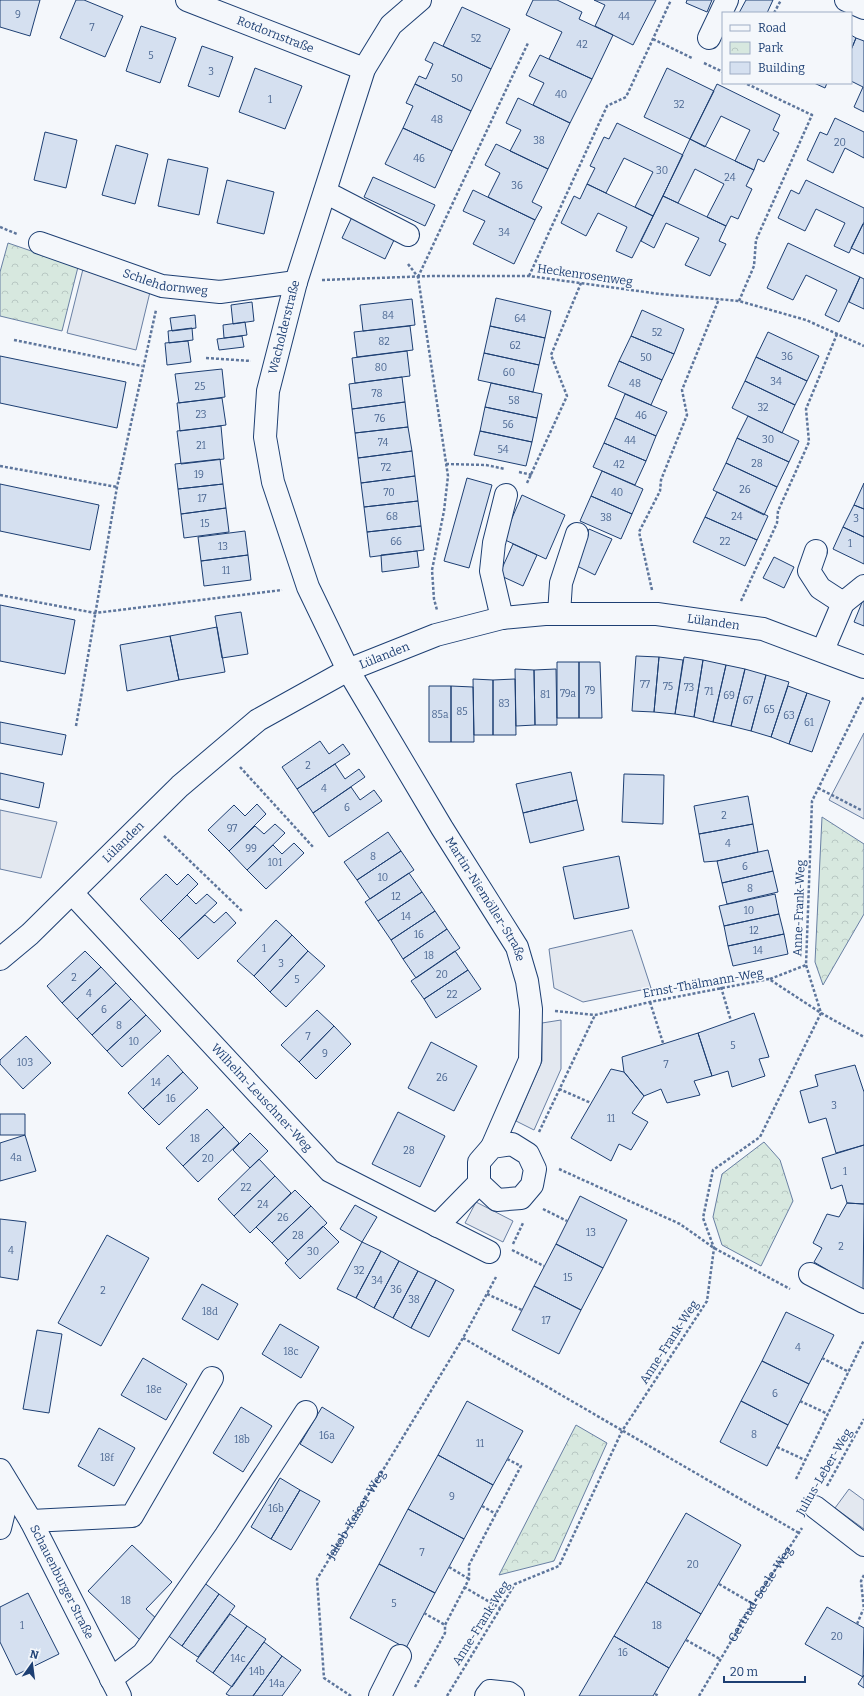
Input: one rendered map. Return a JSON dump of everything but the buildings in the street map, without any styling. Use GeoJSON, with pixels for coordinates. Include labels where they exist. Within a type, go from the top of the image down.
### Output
{"type":"FeatureCollection","features":[{"type":"Feature","properties":{"kind":"street","name":"Rotdornstraße"},"geometry":{"type":"LineString","coordinates":[[187,0],[364,69]]}},
{"type":"Feature","properties":{"kind":"street","name":"Wacholderstraße"},"geometry":{"type":"LineString","coordinates":[[348,670],[308,587],[274,482],[265,437],[268,391],[296,282],[364,69],[392,24],[420,0]]}},
{"type":"Feature","properties":{"kind":"street"},"geometry":{"type":"LineString","coordinates":[[709,38],[727,0]]}},
{"type":"Feature","properties":{"kind":"street"},"geometry":{"type":"LineString","coordinates":[[846,0],[864,8]]}},
{"type":"Feature","properties":{"kind":"street"},"geometry":{"type":"LineString","coordinates":[[325,192],[408,235]]}},
{"type":"Feature","properties":{"kind":"street","name":"Schlehdornweg"},"geometry":{"type":"LineString","coordinates":[[40,243],[162,286],[220,292],[296,282]]}},
{"type":"Feature","properties":{"kind":"street"},"geometry":{"type":"LineString","coordinates":[[502,618],[491,571],[494,543],[506,495]]}},
{"type":"Feature","properties":{"kind":"street"},"geometry":{"type":"LineString","coordinates":[[559,614],[561,583],[577,534]]}},
{"type":"Feature","properties":{"kind":"street"},"geometry":{"type":"LineString","coordinates":[[816,551],[809,572],[820,588],[843,603]]}},
{"type":"Feature","properties":{"kind":"street"},"geometry":{"type":"LineString","coordinates":[[823,650],[843,603],[864,586]]}},
{"type":"Feature","properties":{"kind":"street","name":"Lülanden"},"geometry":{"type":"LineString","coordinates":[[0,959],[30,934],[180,786],[258,720],[348,670],[443,633],[502,618],[559,614],[657,614],[763,629],[823,650],[864,667]]}},
{"type":"Feature","properties":{"kind":"street","name":"Martin-Niemöller-Straße"},"geometry":{"type":"LineString","coordinates":[[348,670],[442,828],[517,947],[528,981],[531,1009],[530,1060],[492,1147],[479,1162],[479,1183]]}},
{"type":"Feature","properties":{"kind":"street","name":"Wilhelm-Leuschner-Weg"},"geometry":{"type":"LineString","coordinates":[[72,893],[330,1171],[437,1226],[498,1253]]}},
{"type":"Feature","properties":{"kind":"street"},"geometry":{"type":"LineString","coordinates":[[437,1226],[479,1183],[497,1200],[521,1198],[532,1185],[535,1169],[528,1154],[512,1144],[492,1147]]}},
{"type":"Feature","properties":{"kind":"street"},"geometry":{"type":"LineString","coordinates":[[810,1274],[864,1302]]}},
{"type":"Feature","properties":{"kind":"street"},"geometry":{"type":"LineString","coordinates":[[31,1521],[132,1516],[212,1378]]}},
{"type":"Feature","properties":{"kind":"street"},"geometry":{"type":"LineString","coordinates":[[116,1688],[143,1654],[226,1535],[306,1412]]}},
{"type":"Feature","properties":{"kind":"street"},"geometry":{"type":"LineString","coordinates":[[0,1528],[5,1478]]}},
{"type":"Feature","properties":{"kind":"street","name":"Schauenburger Straße"},"geometry":{"type":"LineString","coordinates":[[5,1478],[31,1521],[116,1688]]}},
{"type":"Feature","properties":{"kind":"street"},"geometry":{"type":"LineString","coordinates":[[815,1507],[864,1545]]}},
{"type":"Feature","properties":{"kind":"street"},"geometry":{"type":"LineString","coordinates":[[380,1696],[400,1656]]}},
{"type":"Feature","properties":{"kind":"street"},"geometry":{"type":"LineString","coordinates":[[486,1696],[490,1691],[509,1693],[513,1696]]}},
{"type":"Feature","properties":{"kind":"path"},"geometry":{"type":"LineString","coordinates":[[529,276],[607,106],[626,97],[671,0]]}},
{"type":"Feature","properties":{"kind":"path"},"geometry":{"type":"LineString","coordinates":[[775,12],[781,0]]}},
{"type":"Feature","properties":{"kind":"path"},"geometry":{"type":"LineString","coordinates":[[653,39],[696,60]]}},
{"type":"Feature","properties":{"kind":"path"},"geometry":{"type":"LineString","coordinates":[[418,277],[528,43]]}},
{"type":"Feature","properties":{"kind":"path"},"geometry":{"type":"LineString","coordinates":[[703,63],[722,72]]}},
{"type":"Feature","properties":{"kind":"path"},"geometry":{"type":"LineString","coordinates":[[739,301],[754,266],[756,240],[812,114],[747,84]]}},
{"type":"Feature","properties":{"kind":"path"},"geometry":{"type":"LineString","coordinates":[[408,264],[418,277],[448,476],[444,511],[432,570],[434,599],[443,633]]}},
{"type":"Feature","properties":{"kind":"path","name":"Heckenrosenweg"},"geometry":{"type":"LineString","coordinates":[[296,282],[418,277],[529,276],[660,294],[739,301],[806,320],[864,346]]}},
{"type":"Feature","properties":{"kind":"path"},"geometry":{"type":"LineString","coordinates":[[506,495],[529,481],[567,396],[551,355],[581,283]]}},
{"type":"Feature","properties":{"kind":"path"},"geometry":{"type":"LineString","coordinates":[[76,726],[117,487],[142,366],[162,286]]}},
{"type":"Feature","properties":{"kind":"path"},"geometry":{"type":"LineString","coordinates":[[657,614],[639,532],[660,491],[661,480],[687,416],[682,390],[719,299]]}},
{"type":"Feature","properties":{"kind":"path"},"geometry":{"type":"LineString","coordinates":[[730,624],[777,523],[778,511],[810,442],[806,409],[837,334]]}},
{"type":"Feature","properties":{"kind":"path"},"geometry":{"type":"LineString","coordinates":[[14,340],[142,366]]}},
{"type":"Feature","properties":{"kind":"path"},"geometry":{"type":"LineString","coordinates":[[206,358],[275,362]]}},
{"type":"Feature","properties":{"kind":"path"},"geometry":{"type":"LineString","coordinates":[[446,464],[486,465],[532,475]]}},
{"type":"Feature","properties":{"kind":"path"},"geometry":{"type":"LineString","coordinates":[[0,466],[117,487]]}},
{"type":"Feature","properties":{"kind":"path"},"geometry":{"type":"LineString","coordinates":[[0,594],[95,613],[308,587]]}},
{"type":"Feature","properties":{"kind":"path","name":"Anne-Frank-Weg"},"geometry":{"type":"LineString","coordinates":[[447,1696],[515,1584],[559,1566],[622,1431],[707,1301],[714,1248],[703,1218],[713,1170],[760,1137],[821,1013],[806,965],[812,801],[864,696]]}},
{"type":"Feature","properties":{"kind":"path"},"geometry":{"type":"LineString","coordinates":[[224,749],[314,848]]}},
{"type":"Feature","properties":{"kind":"path"},"geometry":{"type":"LineString","coordinates":[[818,788],[861,810]]}},
{"type":"Feature","properties":{"kind":"path"},"geometry":{"type":"LineString","coordinates":[[147,819],[242,911]]}},
{"type":"Feature","properties":{"kind":"path"},"geometry":{"type":"LineString","coordinates":[[769,979],[806,965]]}},
{"type":"Feature","properties":{"kind":"path","name":"Ernst-Thälmann-Weg"},"geometry":{"type":"LineString","coordinates":[[531,1009],[595,1015],[650,1002],[769,979],[821,1013],[864,1037]]}},
{"type":"Feature","properties":{"kind":"path"},"geometry":{"type":"LineString","coordinates":[[721,988],[731,1021]]}},
{"type":"Feature","properties":{"kind":"path"},"geometry":{"type":"LineString","coordinates":[[650,1002],[663,1043]]}},
{"type":"Feature","properties":{"kind":"path"},"geometry":{"type":"LineString","coordinates":[[595,1015],[528,1154],[680,1224],[714,1248],[796,1293]]}},
{"type":"Feature","properties":{"kind":"path"},"geometry":{"type":"LineString","coordinates":[[559,1089],[591,1103]]}},
{"type":"Feature","properties":{"kind":"path"},"geometry":{"type":"LineString","coordinates":[[498,1253],[510,1248],[524,1220],[521,1198]]}},
{"type":"Feature","properties":{"kind":"path"},"geometry":{"type":"LineString","coordinates":[[510,1248],[544,1266]]}},
{"type":"Feature","properties":{"kind":"path"},"geometry":{"type":"LineString","coordinates":[[498,1273],[463,1338],[799,1533]]}},
{"type":"Feature","properties":{"kind":"path"},"geometry":{"type":"LineString","coordinates":[[487,1294],[522,1310]]}},
{"type":"Feature","properties":{"kind":"path","name":"Jakob-Kaiser-Weg"},"geometry":{"type":"LineString","coordinates":[[351,1696],[324,1678],[317,1579],[463,1338]]}},
{"type":"Feature","properties":{"kind":"path"},"geometry":{"type":"LineString","coordinates":[[796,1479],[864,1340]]}},
{"type":"Feature","properties":{"kind":"path"},"geometry":{"type":"LineString","coordinates":[[822,1358],[849,1372]]}},
{"type":"Feature","properties":{"kind":"path"},"geometry":{"type":"LineString","coordinates":[[800,1401],[828,1414]]}},
{"type":"Feature","properties":{"kind":"path","name":"Julius-Leber-Weg"},"geometry":{"type":"LineString","coordinates":[[799,1533],[864,1419]]}},
{"type":"Feature","properties":{"kind":"path"},"geometry":{"type":"LineString","coordinates":[[777,1447],[805,1460]]}},
{"type":"Feature","properties":{"kind":"path"},"geometry":{"type":"LineString","coordinates":[[413,1690],[445,1633],[444,1624],[469,1579],[469,1565],[521,1466],[507,1459]]}},
{"type":"Feature","properties":{"kind":"path"},"geometry":{"type":"LineString","coordinates":[[482,1506],[496,1514]]}},
{"type":"Feature","properties":{"kind":"path","name":"Gertrud-Seele-Weg"},"geometry":{"type":"LineString","coordinates":[[699,1696],[753,1604],[799,1533]]}},
{"type":"Feature","properties":{"kind":"path"},"geometry":{"type":"LineString","coordinates":[[449,1567],[469,1579]]}},
{"type":"Feature","properties":{"kind":"path"},"geometry":{"type":"LineString","coordinates":[[857,1624],[864,1610],[860,1581],[864,1575]]}},
{"type":"Feature","properties":{"kind":"path"},"geometry":{"type":"LineString","coordinates":[[719,1584],[753,1604]]}},
{"type":"Feature","properties":{"kind":"path"},"geometry":{"type":"LineString","coordinates":[[464,1587],[500,1608]]}},
{"type":"Feature","properties":{"kind":"path"},"geometry":{"type":"LineString","coordinates":[[424,1613],[444,1624]]}},
{"type":"Feature","properties":{"kind":"path"},"geometry":{"type":"LineString","coordinates":[[686,1640],[720,1659]]}},
{"type":"Feature","properties":{"kind":"path"},"geometry":{"type":"LineString","coordinates":[[655,1694],[659,1696]]}},
{"type":"Feature","properties":{"kind":"green space"},"geometry":{"type":"Polygon","coordinates":[[[8,243],[78,267],[62,331],[0,316],[0,272],[8,243]]]}},
{"type":"Feature","properties":{"kind":"green space"},"geometry":{"type":"Polygon","coordinates":[[[822,817],[864,844],[864,914],[823,985],[815,962],[822,817]]]}},
{"type":"Feature","properties":{"kind":"green space"},"geometry":{"type":"Polygon","coordinates":[[[764,1142],[780,1160],[793,1201],[761,1266],[722,1245],[713,1217],[722,1174],[764,1142]]]}},
{"type":"Feature","properties":{"kind":"green space"},"geometry":{"type":"Polygon","coordinates":[[[576,1425],[607,1443],[554,1561],[499,1575],[576,1425]]]}},
{"type":"Feature","properties":{"kind":"shaded area"},"geometry":{"type":"Polygon","coordinates":[[[83,269],[150,292],[136,350],[67,333],[83,269]]]}},
{"type":"Feature","properties":{"kind":"shaded area"},"geometry":{"type":"Polygon","coordinates":[[[864,733],[864,819],[829,800],[864,733]]]}},
{"type":"Feature","properties":{"kind":"shaded area"},"geometry":{"type":"Polygon","coordinates":[[[0,810],[57,822],[41,878],[0,869],[0,810]]]}},
{"type":"Feature","properties":{"kind":"shaded area"},"geometry":{"type":"Polygon","coordinates":[[[632,930],[651,988],[583,1002],[554,988],[549,949],[632,930]]]}},
{"type":"Feature","properties":{"kind":"shaded area"},"geometry":{"type":"Polygon","coordinates":[[[561,1020],[561,1069],[534,1130],[516,1121],[542,1061],[542,1023],[561,1020]]]}},
{"type":"Feature","properties":{"kind":"shaded area"},"geometry":{"type":"Polygon","coordinates":[[[476,1202],[513,1221],[503,1242],[465,1223],[476,1202]]]}},
{"type":"Feature","properties":{"kind":"shaded area"},"geometry":{"type":"Polygon","coordinates":[[[849,1489],[864,1500],[864,1529],[835,1508],[849,1489]]]}}]}
